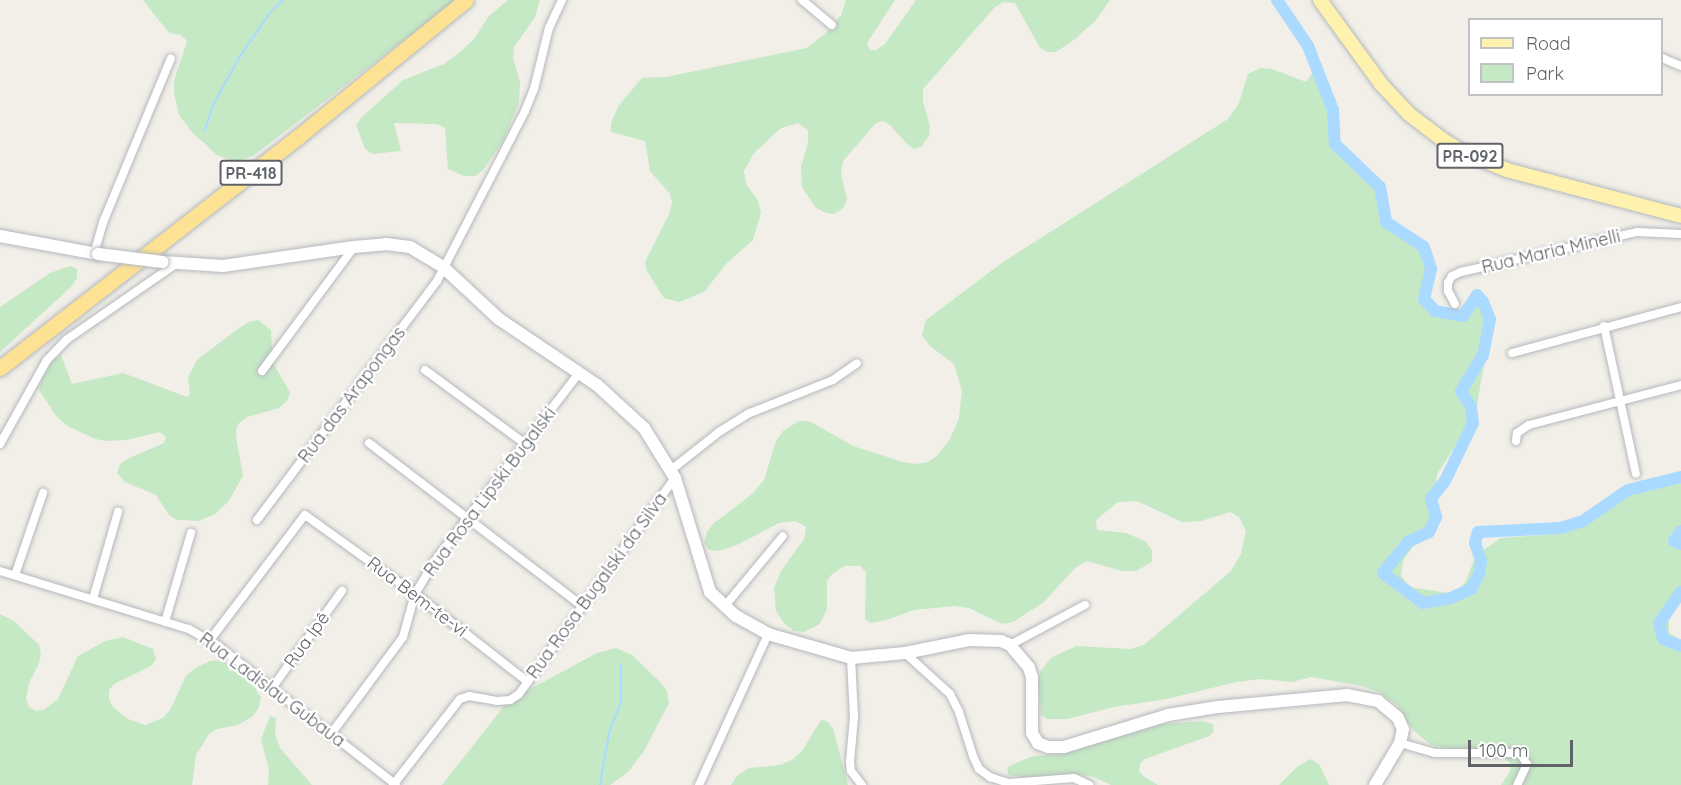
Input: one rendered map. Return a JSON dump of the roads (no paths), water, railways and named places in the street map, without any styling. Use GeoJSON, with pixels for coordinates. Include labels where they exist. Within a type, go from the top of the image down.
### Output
{"type":"FeatureCollection","features":[{"type":"Feature","properties":{"kind":"highway","name":"PR-418"},"geometry":{"type":"LineString","coordinates":[[0,368],[299,136],[466,0]]}},
{"type":"Feature","properties":{"kind":"main road","name":"PR-092"},"geometry":{"type":"LineString","coordinates":[[1320,0],[1381,84],[1409,114],[1443,140],[1465,153],[1507,170],[1681,216]]}},
{"type":"Feature","properties":{"kind":"main road"},"geometry":{"type":"LineString","coordinates":[[0,236],[96,254],[223,267],[354,247],[386,244],[410,247],[443,267],[499,320],[615,399],[644,428],[673,474],[710,592],[724,607],[768,634],[851,658],[905,653],[969,640],[987,639],[1010,645],[1029,668],[1032,678],[1032,733],[1038,742],[1048,747],[1064,747],[1168,715],[1208,708],[1347,695],[1378,701],[1389,708],[1403,729],[1400,743],[1375,785]]}},
{"type":"Feature","properties":{"kind":"street","name":"Rua das Arapongas"},"geometry":{"type":"LineString","coordinates":[[257,520],[428,294],[497,170],[525,111],[534,89],[549,28],[562,0]]}},
{"type":"Feature","properties":{"kind":"street"},"geometry":{"type":"LineString","coordinates":[[802,0],[832,25]]}},
{"type":"Feature","properties":{"kind":"street"},"geometry":{"type":"LineString","coordinates":[[96,254],[104,220],[171,58]]}},
{"type":"Feature","properties":{"kind":"street"},"geometry":{"type":"LineString","coordinates":[[1663,58],[1681,66]]}},
{"type":"Feature","properties":{"kind":"street","name":"Rua Maria Minelli"},"geometry":{"type":"LineString","coordinates":[[1455,304],[1448,291],[1449,283],[1452,276],[1461,272],[1637,232],[1681,234]]}},
{"type":"Feature","properties":{"kind":"street"},"geometry":{"type":"LineString","coordinates":[[262,371],[354,247]]}},
{"type":"Feature","properties":{"kind":"street"},"geometry":{"type":"LineString","coordinates":[[0,444],[47,360],[66,340],[177,263]]}},
{"type":"Feature","properties":{"kind":"street"},"geometry":{"type":"LineString","coordinates":[[1512,353],[1559,338],[1681,307]]}},
{"type":"Feature","properties":{"kind":"street"},"geometry":{"type":"LineString","coordinates":[[1604,326],[1636,474]]}},
{"type":"Feature","properties":{"kind":"street","name":"Rua Rosa Bugalski da Silva"},"geometry":{"type":"LineString","coordinates":[[394,785],[460,699],[469,696],[497,701],[510,700],[519,694],[673,474],[719,432],[750,413],[833,380],[857,363]]}},
{"type":"Feature","properties":{"kind":"street"},"geometry":{"type":"LineString","coordinates":[[425,370],[525,444]]}},
{"type":"Feature","properties":{"kind":"street","name":"Rua Rosa Lipski Bugalski"},"geometry":{"type":"LineString","coordinates":[[331,734],[403,637],[415,594],[434,562],[579,373]]}},
{"type":"Feature","properties":{"kind":"street"},"geometry":{"type":"LineString","coordinates":[[1516,441],[1517,434],[1529,425],[1681,385]]}},
{"type":"Feature","properties":{"kind":"street"},"geometry":{"type":"LineString","coordinates":[[369,443],[582,606]]}},
{"type":"Feature","properties":{"kind":"street"},"geometry":{"type":"LineString","coordinates":[[15,575],[43,492]]}},
{"type":"Feature","properties":{"kind":"street"},"geometry":{"type":"LineString","coordinates":[[93,599],[118,512]]}},
{"type":"Feature","properties":{"kind":"street","name":"Rua Bem-te-vi"},"geometry":{"type":"LineString","coordinates":[[210,640],[305,515],[415,594],[528,682]]}},
{"type":"Feature","properties":{"kind":"street"},"geometry":{"type":"LineString","coordinates":[[165,622],[191,533]]}},
{"type":"Feature","properties":{"kind":"street"},"geometry":{"type":"LineString","coordinates":[[724,607],[783,536]]}},
{"type":"Feature","properties":{"kind":"street","name":"Rua Ladislau Gubaua"},"geometry":{"type":"LineString","coordinates":[[0,571],[189,629],[210,640],[394,785]]}},
{"type":"Feature","properties":{"kind":"street","name":"Rua Ipê"},"geometry":{"type":"LineString","coordinates":[[272,688],[342,591]]}},
{"type":"Feature","properties":{"kind":"street"},"geometry":{"type":"LineString","coordinates":[[1010,645],[1085,605]]}},
{"type":"Feature","properties":{"kind":"street"},"geometry":{"type":"LineString","coordinates":[[699,785],[768,634]]}},
{"type":"Feature","properties":{"kind":"street"},"geometry":{"type":"LineString","coordinates":[[905,653],[950,694],[959,712],[979,769],[990,777],[1009,783],[1074,778],[1089,785]]}},
{"type":"Feature","properties":{"kind":"street"},"geometry":{"type":"LineString","coordinates":[[851,658],[854,717],[850,762],[851,771],[862,785]]}},
{"type":"Feature","properties":{"kind":"street"},"geometry":{"type":"LineString","coordinates":[[1400,743],[1435,753],[1520,753],[1527,764],[1517,785]]}},
{"type":"Feature","properties":{"kind":"waterway"},"geometry":{"type":"LineString","coordinates":[[205,130],[213,105],[239,58],[271,11],[283,0]]}},
{"type":"Feature","properties":{"kind":"waterway"},"geometry":{"type":"LineString","coordinates":[[1277,0],[1308,46],[1333,110],[1335,144],[1380,187],[1386,222],[1424,247],[1431,269],[1424,299],[1435,311],[1463,316],[1477,295],[1483,302],[1490,319],[1483,355],[1461,391],[1471,407],[1473,423],[1445,481],[1431,499],[1436,517],[1429,532],[1408,542],[1383,573],[1423,603],[1451,598],[1471,589],[1479,574],[1481,561],[1475,543],[1478,532],[1560,528],[1583,521],[1628,490],[1681,477]]}},
{"type":"Feature","properties":{"kind":"waterway"},"geometry":{"type":"LineString","coordinates":[[1681,531],[1674,541],[1681,544]]}},
{"type":"Feature","properties":{"kind":"waterway"},"geometry":{"type":"LineString","coordinates":[[1681,592],[1659,623],[1663,639],[1681,646]]}},
{"type":"Feature","properties":{"kind":"waterway"},"geometry":{"type":"LineString","coordinates":[[600,785],[609,733],[621,702],[621,664]]}}]}
